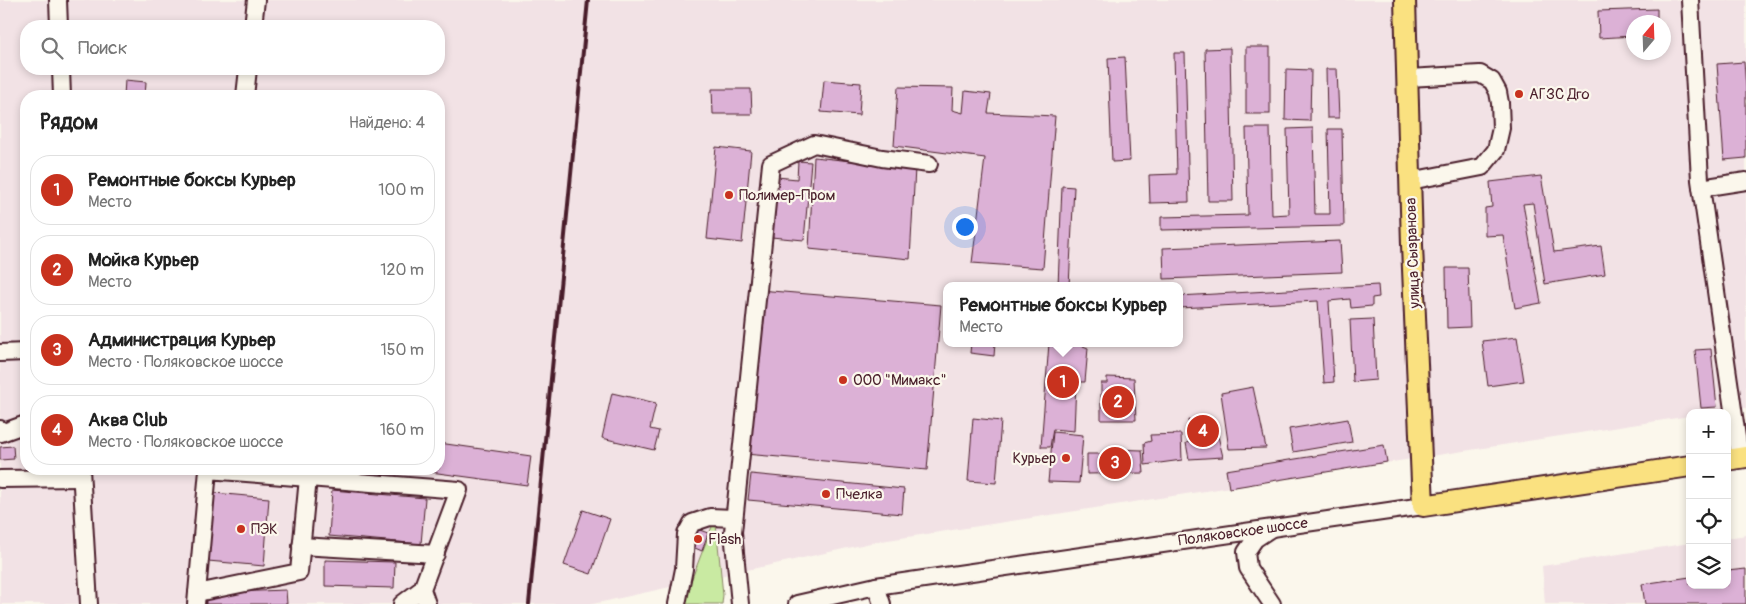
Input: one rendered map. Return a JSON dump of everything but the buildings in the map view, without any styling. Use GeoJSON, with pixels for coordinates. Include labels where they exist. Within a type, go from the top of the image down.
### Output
{"type":"FeatureCollection","features":[{"type":"Feature","properties":{"kind":"main road","name":"улица Сызранова"},"geometry":{"type":"LineString","coordinates":[[1405,0],[1410,181],[1424,506]]}},
{"type":"Feature","properties":{"kind":"main road","name":"Поляковское шоссе"},"geometry":{"type":"LineString","coordinates":[[1424,506],[1686,467]]}},
{"type":"Feature","properties":{"kind":"street"},"geometry":{"type":"LineString","coordinates":[[58,0],[59,20]]}},
{"type":"Feature","properties":{"kind":"street"},"geometry":{"type":"LineString","coordinates":[[254,20],[256,0]]}},
{"type":"Feature","properties":{"kind":"street"},"geometry":{"type":"LineString","coordinates":[[1690,0],[1701,188],[1738,459]]}},
{"type":"Feature","properties":{"kind":"street"},"geometry":{"type":"LineString","coordinates":[[1408,78],[1480,74],[1492,81],[1498,92],[1501,128],[1496,150],[1482,167],[1410,181]]}},
{"type":"Feature","properties":{"kind":"street"},"geometry":{"type":"LineString","coordinates":[[61,75],[62,90]]}},
{"type":"Feature","properties":{"kind":"street"},"geometry":{"type":"LineString","coordinates":[[246,90],[247,75]]}},
{"type":"Feature","properties":{"kind":"street"},"geometry":{"type":"LineString","coordinates":[[740,604],[733,532],[771,164],[814,144],[882,158],[929,164]]}},
{"type":"Feature","properties":{"kind":"street"},"geometry":{"type":"LineString","coordinates":[[1701,188],[1746,181]]}},
{"type":"Feature","properties":{"kind":"street"},"geometry":{"type":"LineString","coordinates":[[0,354],[20,352]]}},
{"type":"Feature","properties":{"kind":"street"},"geometry":{"type":"LineString","coordinates":[[0,429],[1,433],[20,426]]}},
{"type":"Feature","properties":{"kind":"street"},"geometry":{"type":"LineString","coordinates":[[0,479],[65,475]]}},
{"type":"Feature","properties":{"kind":"street"},"geometry":{"type":"LineString","coordinates":[[81,475],[89,604]]}},
{"type":"Feature","properties":{"kind":"street"},"geometry":{"type":"LineString","coordinates":[[208,475],[196,599],[299,572],[308,478]]}},
{"type":"Feature","properties":{"kind":"street"},"geometry":{"type":"LineString","coordinates":[[270,475],[459,490],[436,554],[425,597],[402,604]]}},
{"type":"Feature","properties":{"kind":"street","name":"Поляковское шоссе"},"geometry":{"type":"LineString","coordinates":[[797,604],[876,586],[1424,506]]}},
{"type":"Feature","properties":{"kind":"street"},"geometry":{"type":"LineString","coordinates":[[677,604],[684,569],[686,534],[692,523],[710,517],[734,518]]}},
{"type":"Feature","properties":{"kind":"street"},"geometry":{"type":"LineString","coordinates":[[1272,528],[1255,539],[1246,552],[1248,568],[1272,604]]}},
{"type":"Feature","properties":{"kind":"street"},"geometry":{"type":"LineString","coordinates":[[301,546],[436,554]]}},
{"type":"Feature","properties":{"kind":"street"},"geometry":{"type":"LineString","coordinates":[[876,586],[882,604]]}},
{"type":"Feature","properties":{"kind":"shaded area"},"geometry":{"type":"Polygon","coordinates":[[[0,0],[1746,0],[1746,408],[1731,410],[1686,409],[1686,417],[875,542],[593,604],[0,604],[0,0]]]}},
{"type":"Feature","properties":{"kind":"shaded area"},"geometry":{"type":"Polygon","coordinates":[[[1746,535],[1746,604],[1545,604],[1542,566],[1686,544],[1686,589],[1731,589],[1731,537],[1746,535]]]}},
{"type":"Feature","properties":{"kind":"green space"},"geometry":{"type":"Polygon","coordinates":[[[713,524],[716,524],[723,595],[722,604],[682,604],[713,524]]]}},
{"type":"Feature","properties":{"kind":"railway"},"geometry":{"type":"LineString","coordinates":[[529,604],[588,0]]}},
{"type":"Feature","properties":{"kind":"place","name":"АГЗС Дго"},"geometry":{"type":"Point","coordinates":[1519,94]}},
{"type":"Feature","properties":{"kind":"place","name":"Полимер-Пром"},"geometry":{"type":"Point","coordinates":[729,195]}},
{"type":"Feature","properties":{"kind":"place","name":"ООО \"Мимакс\""},"geometry":{"type":"Point","coordinates":[843,380]}},
{"type":"Feature","properties":{"kind":"place","name":"Ремонтные боксы Курьер"},"geometry":{"type":"Point","coordinates":[1063,382]}},
{"type":"Feature","properties":{"kind":"place","name":"Мойка Курьер"},"geometry":{"type":"Point","coordinates":[1118,402]}},
{"type":"Feature","properties":{"kind":"place","name":"Аква Club"},"geometry":{"type":"Point","coordinates":[1203,431]}},
{"type":"Feature","properties":{"kind":"place","name":"Курьер"},"geometry":{"type":"Point","coordinates":[1066,458]}},
{"type":"Feature","properties":{"kind":"place","name":"Администрация Курьер"},"geometry":{"type":"Point","coordinates":[1115,463]}},
{"type":"Feature","properties":{"kind":"place","name":"Пчелка"},"geometry":{"type":"Point","coordinates":[826,494]}},
{"type":"Feature","properties":{"kind":"place","name":"ПЭК"},"geometry":{"type":"Point","coordinates":[241,529]}},
{"type":"Feature","properties":{"kind":"place","name":"Flash"},"geometry":{"type":"Point","coordinates":[698,539]}}]}
